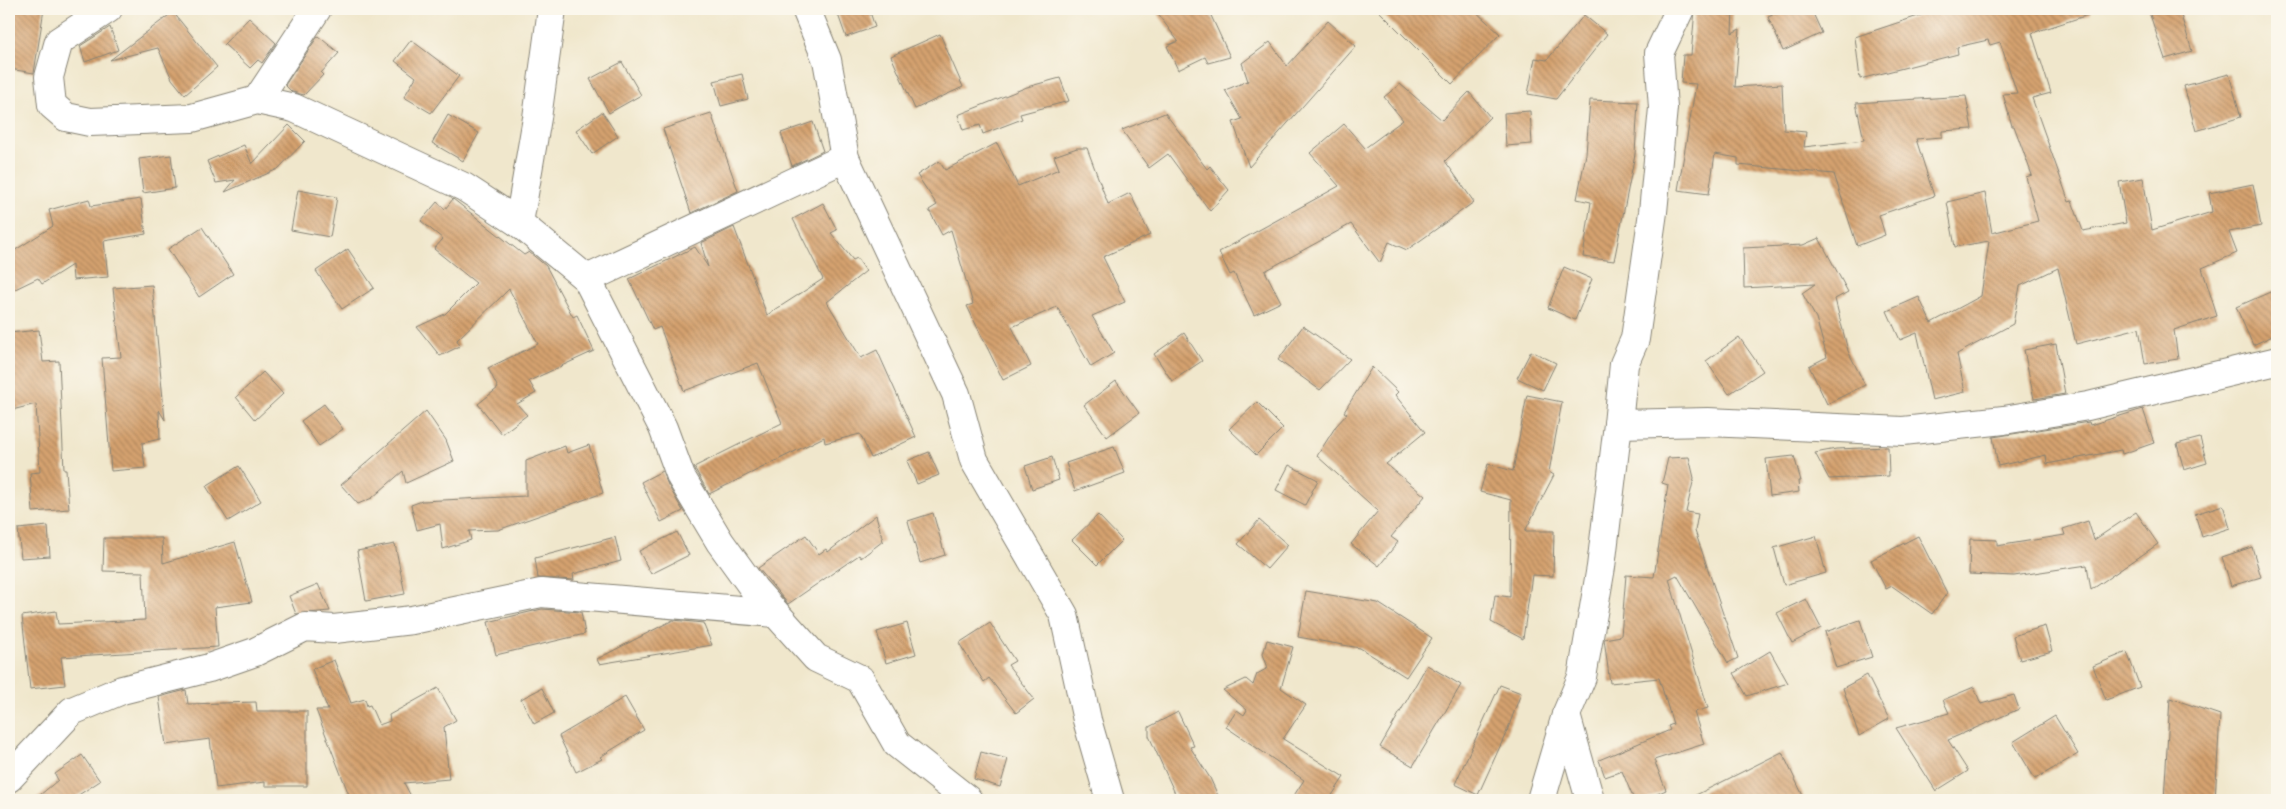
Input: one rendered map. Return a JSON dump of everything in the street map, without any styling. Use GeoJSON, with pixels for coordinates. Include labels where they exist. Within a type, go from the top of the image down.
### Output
{"type":"FeatureCollection","features":[{"type":"Feature","properties":{"kind":"street"},"geometry":{"type":"LineString","coordinates":[[108,9],[59,41],[49,77],[52,104],[66,117],[90,122],[192,118],[256,100],[294,108],[464,187],[519,223],[587,279],[663,428],[681,477],[720,542],[754,589],[816,658],[860,679],[897,744],[968,800]]}},
{"type":"Feature","properties":{"kind":"street"},"geometry":{"type":"LineString","coordinates":[[256,100],[317,9]]}},
{"type":"Feature","properties":{"kind":"street"},"geometry":{"type":"LineString","coordinates":[[519,223],[537,118],[552,9]]}},
{"type":"Feature","properties":{"kind":"street"},"geometry":{"type":"LineString","coordinates":[[806,9],[827,60],[845,158],[956,394],[974,460],[1064,614],[1087,720],[1110,800]]}},
{"type":"Feature","properties":{"kind":"street"},"geometry":{"type":"LineString","coordinates":[[1541,800],[1566,715],[1582,677],[1601,567],[1624,364],[1635,339],[1653,212],[1663,108],[1659,53],[1680,9]]}},
{"type":"Feature","properties":{"kind":"street"},"geometry":{"type":"LineString","coordinates":[[587,279],[845,158]]}},
{"type":"Feature","properties":{"kind":"street"},"geometry":{"type":"LineString","coordinates":[[1618,424],[1708,422],[1903,431],[2004,420],[2088,406],[2277,361]]}},
{"type":"Feature","properties":{"kind":"street"},"geometry":{"type":"LineString","coordinates":[[9,778],[72,711],[122,690],[209,668],[246,655],[305,627],[334,629],[412,620],[541,593],[775,613]]}},
{"type":"Feature","properties":{"kind":"street"},"geometry":{"type":"LineString","coordinates":[[1566,715],[1590,800]]}},
{"type":"Feature","properties":{"kind":"building"},"geometry":{"type":"Polygon","coordinates":[[[9,9],[44,9],[34,73],[9,69],[9,9]]]}},
{"type":"Feature","properties":{"kind":"building"},"geometry":{"type":"Polygon","coordinates":[[[836,9],[869,9],[875,27],[846,37],[836,9]]]}},
{"type":"Feature","properties":{"kind":"building"},"geometry":{"type":"Polygon","coordinates":[[[1154,9],[1208,9],[1230,57],[1208,63],[1205,57],[1178,70],[1167,46],[1178,41],[1154,9]]]}},
{"type":"Feature","properties":{"kind":"building"},"geometry":{"type":"Polygon","coordinates":[[[1377,9],[1473,9],[1500,34],[1452,84],[1377,9]]]}},
{"type":"Feature","properties":{"kind":"building"},"geometry":{"type":"Polygon","coordinates":[[[1695,9],[1733,9],[1732,33],[1740,29],[1735,87],[1782,84],[1784,130],[1806,132],[1804,147],[1864,140],[1856,103],[1966,96],[1972,129],[1942,131],[1942,137],[1916,139],[1934,196],[1879,215],[1885,235],[1857,246],[1834,174],[1738,165],[1738,158],[1715,154],[1709,194],[1678,190],[1696,84],[1681,83],[1683,55],[1691,55],[1695,9]]]}},
{"type":"Feature","properties":{"kind":"building"},"geometry":{"type":"Polygon","coordinates":[[[1786,9],[1811,9],[1822,33],[1783,51],[1768,17],[1786,9]]]}},
{"type":"Feature","properties":{"kind":"building"},"geometry":{"type":"Polygon","coordinates":[[[1939,9],[2091,9],[2091,14],[2032,33],[2051,93],[2032,98],[2069,202],[2072,201],[2083,231],[2126,223],[2119,182],[2143,178],[2152,230],[2212,212],[2209,193],[2253,184],[2261,226],[2229,232],[2237,253],[2202,268],[2217,316],[2174,330],[2178,359],[2145,364],[2139,328],[2076,344],[2058,268],[2020,286],[2013,324],[1957,354],[1965,392],[1932,400],[1917,333],[1900,340],[1887,311],[1919,297],[1931,323],[1981,296],[1989,241],[1955,247],[1947,202],[1985,193],[1992,233],[2038,221],[2026,177],[2032,175],[2014,126],[2012,126],[2003,94],[2017,93],[2000,42],[1990,45],[1988,40],[1957,47],[1958,54],[1860,79],[1855,37],[1939,9]]]}},
{"type":"Feature","properties":{"kind":"building"},"geometry":{"type":"Polygon","coordinates":[[[2148,9],[2179,9],[2192,51],[2165,59],[2148,9]]]}},
{"type":"Feature","properties":{"kind":"building"},"geometry":{"type":"Polygon","coordinates":[[[173,12],[217,67],[185,95],[172,79],[158,48],[110,60],[173,12]]]}},
{"type":"Feature","properties":{"kind":"building"},"geometry":{"type":"Polygon","coordinates":[[[1584,15],[1607,34],[1556,99],[1528,94],[1535,58],[1547,60],[1584,15]]]}},
{"type":"Feature","properties":{"kind":"building"},"geometry":{"type":"Polygon","coordinates":[[[249,18],[276,43],[262,63],[258,60],[250,68],[224,44],[249,18]]]}},
{"type":"Feature","properties":{"kind":"building"},"geometry":{"type":"Polygon","coordinates":[[[1328,21],[1356,46],[1249,167],[1233,122],[1242,119],[1225,90],[1248,81],[1242,63],[1270,42],[1287,66],[1328,21]]]}},
{"type":"Feature","properties":{"kind":"building"},"geometry":{"type":"Polygon","coordinates":[[[110,27],[118,50],[85,62],[80,46],[110,27]]]}},
{"type":"Feature","properties":{"kind":"building"},"geometry":{"type":"Polygon","coordinates":[[[940,34],[963,87],[915,109],[891,56],[940,34]]]}},
{"type":"Feature","properties":{"kind":"building"},"geometry":{"type":"Polygon","coordinates":[[[318,36],[339,53],[321,73],[323,75],[304,95],[292,92],[285,85],[318,36]]]}},
{"type":"Feature","properties":{"kind":"building"},"geometry":{"type":"Polygon","coordinates":[[[411,40],[459,76],[431,113],[404,97],[416,77],[395,61],[411,40]]]}},
{"type":"Feature","properties":{"kind":"building"},"geometry":{"type":"Polygon","coordinates":[[[622,62],[641,95],[609,113],[590,79],[622,62]]]}},
{"type":"Feature","properties":{"kind":"building"},"geometry":{"type":"Polygon","coordinates":[[[742,74],[748,99],[721,106],[714,81],[742,74]]]}},
{"type":"Feature","properties":{"kind":"building"},"geometry":{"type":"Polygon","coordinates":[[[2229,74],[2241,117],[2196,131],[2184,86],[2229,74]]]}},
{"type":"Feature","properties":{"kind":"building"},"geometry":{"type":"Polygon","coordinates":[[[1060,78],[1069,101],[1020,114],[1022,119],[983,134],[980,125],[963,130],[958,115],[1027,87],[1060,78]]]}},
{"type":"Feature","properties":{"kind":"building"},"geometry":{"type":"Polygon","coordinates":[[[1400,84],[1442,120],[1469,92],[1490,117],[1445,161],[1474,202],[1407,250],[1389,242],[1380,263],[1351,224],[1265,271],[1281,302],[1254,315],[1234,273],[1230,275],[1219,252],[1339,186],[1310,153],[1344,124],[1365,148],[1403,120],[1384,97],[1400,84]]]}},
{"type":"Feature","properties":{"kind":"building"},"geometry":{"type":"Polygon","coordinates":[[[1590,100],[1638,102],[1635,154],[1614,261],[1583,257],[1591,202],[1577,199],[1586,154],[1590,100]]]}},
{"type":"Feature","properties":{"kind":"building"},"geometry":{"type":"Polygon","coordinates":[[[1530,111],[1532,144],[1506,146],[1504,113],[1530,111]]]}},
{"type":"Feature","properties":{"kind":"building"},"geometry":{"type":"Polygon","coordinates":[[[602,112],[618,136],[592,154],[576,130],[602,112]]]}},
{"type":"Feature","properties":{"kind":"building"},"geometry":{"type":"Polygon","coordinates":[[[711,113],[738,191],[691,213],[663,129],[711,113]]]}},
{"type":"Feature","properties":{"kind":"building"},"geometry":{"type":"Polygon","coordinates":[[[1165,113],[1207,169],[1210,166],[1229,190],[1210,211],[1168,154],[1149,168],[1122,130],[1165,113]]]}},
{"type":"Feature","properties":{"kind":"building"},"geometry":{"type":"Polygon","coordinates":[[[448,115],[479,133],[463,161],[432,143],[448,115]]]}},
{"type":"Feature","properties":{"kind":"building"},"geometry":{"type":"Polygon","coordinates":[[[813,122],[823,151],[792,166],[781,133],[813,122]]]}},
{"type":"Feature","properties":{"kind":"building"},"geometry":{"type":"Polygon","coordinates":[[[289,125],[305,141],[278,169],[225,192],[235,180],[216,183],[207,161],[244,145],[252,164],[289,125]]]}},
{"type":"Feature","properties":{"kind":"building"},"geometry":{"type":"Polygon","coordinates":[[[997,143],[1018,186],[1059,169],[1054,156],[1077,148],[1087,148],[1108,204],[1130,193],[1150,235],[1103,257],[1125,302],[1092,316],[1114,353],[1091,367],[1057,307],[1012,327],[1031,366],[1003,380],[967,306],[973,304],[951,230],[942,235],[929,210],[937,205],[917,175],[939,161],[945,170],[997,143]]]}},
{"type":"Feature","properties":{"kind":"building"},"geometry":{"type":"Polygon","coordinates":[[[171,155],[175,188],[143,193],[139,159],[171,155]]]}},
{"type":"Feature","properties":{"kind":"building"},"geometry":{"type":"Polygon","coordinates":[[[298,190],[337,197],[330,237],[291,230],[298,190]]]}},
{"type":"Feature","properties":{"kind":"building"},"geometry":{"type":"Polygon","coordinates":[[[89,199],[91,206],[141,199],[146,234],[104,241],[108,277],[73,280],[72,265],[42,284],[38,278],[9,292],[9,254],[53,226],[49,210],[89,199]]]}},
{"type":"Feature","properties":{"kind":"building"},"geometry":{"type":"Polygon","coordinates":[[[453,199],[524,255],[529,252],[546,266],[573,317],[577,315],[594,351],[529,381],[536,393],[517,404],[527,415],[502,434],[478,404],[498,388],[488,368],[538,344],[509,289],[457,340],[460,346],[440,356],[417,327],[445,314],[476,283],[434,249],[443,239],[421,221],[437,202],[445,209],[453,199]]]}},
{"type":"Feature","properties":{"kind":"building"},"geometry":{"type":"Polygon","coordinates":[[[823,203],[837,230],[831,233],[853,260],[857,258],[866,271],[827,302],[861,358],[877,350],[916,437],[871,458],[860,434],[825,443],[824,437],[709,494],[694,467],[782,423],[758,363],[684,391],[660,327],[653,330],[629,279],[695,247],[708,267],[701,243],[734,227],[767,315],[823,279],[793,219],[823,203]]]}},
{"type":"Feature","properties":{"kind":"building"},"geometry":{"type":"Polygon","coordinates":[[[202,227],[233,274],[199,297],[168,249],[202,227]]]}},
{"type":"Feature","properties":{"kind":"building"},"geometry":{"type":"Polygon","coordinates":[[[1819,238],[1848,292],[1835,299],[1848,351],[1865,385],[1827,404],[1809,366],[1827,357],[1816,318],[1802,293],[1815,284],[1744,288],[1743,248],[1803,245],[1819,238]]]}},
{"type":"Feature","properties":{"kind":"building"},"geometry":{"type":"Polygon","coordinates":[[[348,249],[374,288],[342,309],[316,271],[348,249]]]}},
{"type":"Feature","properties":{"kind":"building"},"geometry":{"type":"Polygon","coordinates":[[[1564,267],[1592,279],[1575,320],[1548,308],[1564,267]]]}},
{"type":"Feature","properties":{"kind":"building"},"geometry":{"type":"Polygon","coordinates":[[[152,285],[165,420],[159,410],[160,439],[142,443],[145,468],[111,471],[102,358],[121,357],[113,288],[152,285]]]}},
{"type":"Feature","properties":{"kind":"building"},"geometry":{"type":"Polygon","coordinates":[[[2277,289],[2277,334],[2253,345],[2236,307],[2277,289]]]}},
{"type":"Feature","properties":{"kind":"building"},"geometry":{"type":"Polygon","coordinates":[[[1303,326],[1350,359],[1320,390],[1278,360],[1303,326]]]}},
{"type":"Feature","properties":{"kind":"building"},"geometry":{"type":"Polygon","coordinates":[[[39,330],[43,362],[59,361],[64,470],[66,470],[69,509],[33,512],[30,473],[40,472],[36,404],[12,410],[9,396],[9,333],[39,330]]]}},
{"type":"Feature","properties":{"kind":"building"},"geometry":{"type":"Polygon","coordinates":[[[1184,333],[1202,361],[1172,381],[1154,354],[1184,333]]]}},
{"type":"Feature","properties":{"kind":"building"},"geometry":{"type":"Polygon","coordinates":[[[1739,337],[1763,371],[1729,394],[1706,361],[1739,337]]]}},
{"type":"Feature","properties":{"kind":"building"},"geometry":{"type":"Polygon","coordinates":[[[2056,344],[2065,394],[2034,399],[2024,350],[2056,344]]]}},
{"type":"Feature","properties":{"kind":"building"},"geometry":{"type":"Polygon","coordinates":[[[1531,351],[1556,363],[1543,390],[1517,378],[1531,351]]]}},
{"type":"Feature","properties":{"kind":"building"},"geometry":{"type":"Polygon","coordinates":[[[1372,367],[1398,392],[1395,395],[1425,432],[1386,464],[1425,496],[1391,537],[1398,542],[1379,566],[1351,544],[1378,511],[1317,456],[1336,426],[1347,414],[1344,412],[1372,367]]]}},
{"type":"Feature","properties":{"kind":"building"},"geometry":{"type":"Polygon","coordinates":[[[263,372],[283,394],[255,420],[236,397],[263,372]]]}},
{"type":"Feature","properties":{"kind":"building"},"geometry":{"type":"Polygon","coordinates":[[[1116,381],[1139,413],[1107,437],[1084,405],[1116,381]]]}},
{"type":"Feature","properties":{"kind":"building"},"geometry":{"type":"Polygon","coordinates":[[[1527,395],[1562,402],[1549,472],[1554,475],[1525,531],[1554,531],[1553,576],[1532,575],[1523,639],[1491,622],[1495,595],[1510,597],[1511,500],[1480,492],[1488,464],[1513,471],[1527,395]]]}},
{"type":"Feature","properties":{"kind":"building"},"geometry":{"type":"Polygon","coordinates":[[[1257,402],[1283,428],[1256,455],[1229,429],[1257,402]]]}},
{"type":"Feature","properties":{"kind":"building"},"geometry":{"type":"Polygon","coordinates":[[[324,404],[343,429],[319,446],[301,421],[324,404]]]}},
{"type":"Feature","properties":{"kind":"building"},"geometry":{"type":"Polygon","coordinates":[[[2143,409],[2154,443],[2122,454],[2121,450],[2047,464],[2046,455],[1998,466],[1993,437],[2089,422],[2090,425],[2143,409]]]}},
{"type":"Feature","properties":{"kind":"building"},"geometry":{"type":"Polygon","coordinates":[[[426,411],[446,440],[454,461],[406,483],[403,471],[372,498],[358,504],[341,485],[426,411]]]}},
{"type":"Feature","properties":{"kind":"building"},"geometry":{"type":"Polygon","coordinates":[[[2200,438],[2207,463],[2184,470],[2177,444],[2200,438]]]}},
{"type":"Feature","properties":{"kind":"building"},"geometry":{"type":"Polygon","coordinates":[[[589,445],[603,493],[498,530],[469,531],[471,540],[443,549],[440,524],[417,530],[411,505],[422,501],[526,496],[526,461],[565,446],[567,453],[589,445]]]}},
{"type":"Feature","properties":{"kind":"building"},"geometry":{"type":"Polygon","coordinates":[[[1114,447],[1125,473],[1075,491],[1066,463],[1114,447]]]}},
{"type":"Feature","properties":{"kind":"building"},"geometry":{"type":"Polygon","coordinates":[[[1888,447],[1889,476],[1829,479],[1815,453],[1836,449],[1888,447]]]}},
{"type":"Feature","properties":{"kind":"building"},"geometry":{"type":"Polygon","coordinates":[[[929,452],[939,475],[917,484],[907,461],[929,452]]]}},
{"type":"Feature","properties":{"kind":"building"},"geometry":{"type":"Polygon","coordinates":[[[1794,456],[1801,481],[1798,481],[1799,492],[1770,496],[1766,459],[1794,456]]]}},
{"type":"Feature","properties":{"kind":"building"},"geometry":{"type":"Polygon","coordinates":[[[1052,457],[1059,480],[1032,489],[1025,466],[1052,457]]]}},
{"type":"Feature","properties":{"kind":"building"},"geometry":{"type":"Polygon","coordinates":[[[1689,457],[1694,478],[1686,512],[1698,514],[1695,531],[1738,658],[1728,663],[1677,575],[1669,579],[1708,708],[1694,712],[1704,744],[1654,760],[1666,790],[1644,800],[1634,800],[1622,771],[1605,777],[1599,760],[1670,730],[1668,726],[1673,724],[1659,678],[1610,683],[1604,639],[1621,636],[1626,575],[1654,577],[1668,485],[1662,483],[1668,458],[1689,457]]]}},
{"type":"Feature","properties":{"kind":"building"},"geometry":{"type":"Polygon","coordinates":[[[1289,465],[1318,480],[1305,505],[1276,490],[1289,465]]]}},
{"type":"Feature","properties":{"kind":"building"},"geometry":{"type":"Polygon","coordinates":[[[239,466],[261,501],[228,521],[206,486],[239,466]]]}},
{"type":"Feature","properties":{"kind":"building"},"geometry":{"type":"Polygon","coordinates":[[[662,471],[683,511],[661,522],[641,482],[662,471]]]}},
{"type":"Feature","properties":{"kind":"building"},"geometry":{"type":"Polygon","coordinates":[[[2223,505],[2230,528],[2202,537],[2195,514],[2223,505]]]}},
{"type":"Feature","properties":{"kind":"building"},"geometry":{"type":"Polygon","coordinates":[[[2136,512],[2158,544],[2091,590],[2087,565],[2014,576],[1969,574],[1970,539],[1997,540],[1997,546],[2065,535],[2063,529],[2088,521],[2094,540],[2136,512]]]}},
{"type":"Feature","properties":{"kind":"building"},"geometry":{"type":"Polygon","coordinates":[[[933,513],[945,555],[920,563],[908,521],[933,513]]]}},
{"type":"Feature","properties":{"kind":"building"},"geometry":{"type":"Polygon","coordinates":[[[876,515],[883,541],[861,558],[859,555],[788,604],[758,568],[806,535],[819,554],[826,549],[828,552],[876,515]]]}},
{"type":"Feature","properties":{"kind":"building"},"geometry":{"type":"Polygon","coordinates":[[[1098,515],[1122,540],[1097,565],[1072,540],[1098,515]]]}},
{"type":"Feature","properties":{"kind":"building"},"geometry":{"type":"Polygon","coordinates":[[[1259,520],[1288,545],[1267,569],[1238,544],[1259,520]]]}},
{"type":"Feature","properties":{"kind":"building"},"geometry":{"type":"Polygon","coordinates":[[[48,526],[50,556],[21,558],[18,529],[48,526]]]}},
{"type":"Feature","properties":{"kind":"building"},"geometry":{"type":"Polygon","coordinates":[[[677,532],[689,555],[651,574],[639,551],[677,532]]]}},
{"type":"Feature","properties":{"kind":"building"},"geometry":{"type":"Polygon","coordinates":[[[1816,536],[1826,573],[1784,585],[1774,548],[1816,536]]]}},
{"type":"Feature","properties":{"kind":"building"},"geometry":{"type":"Polygon","coordinates":[[[1918,536],[1947,593],[1932,614],[1892,586],[1886,589],[1871,560],[1918,536]]]}},
{"type":"Feature","properties":{"kind":"building"},"geometry":{"type":"Polygon","coordinates":[[[615,537],[621,561],[573,574],[574,580],[538,578],[535,558],[615,537]]]}},
{"type":"Feature","properties":{"kind":"building"},"geometry":{"type":"Polygon","coordinates":[[[104,538],[162,538],[163,563],[235,542],[252,602],[215,607],[218,647],[61,657],[65,685],[30,689],[22,616],[56,611],[58,624],[145,620],[143,572],[103,571],[104,538]]]}},
{"type":"Feature","properties":{"kind":"building"},"geometry":{"type":"Polygon","coordinates":[[[395,544],[405,594],[366,601],[357,551],[395,544]]]}},
{"type":"Feature","properties":{"kind":"building"},"geometry":{"type":"Polygon","coordinates":[[[2252,547],[2261,577],[2231,586],[2222,557],[2252,547]]]}},
{"type":"Feature","properties":{"kind":"building"},"geometry":{"type":"Polygon","coordinates":[[[318,584],[330,611],[296,614],[289,596],[318,584]]]}},
{"type":"Feature","properties":{"kind":"building"},"geometry":{"type":"Polygon","coordinates":[[[1306,591],[1378,603],[1432,638],[1406,677],[1360,648],[1298,637],[1306,591]]]}},
{"type":"Feature","properties":{"kind":"building"},"geometry":{"type":"Polygon","coordinates":[[[1806,599],[1821,628],[1792,643],[1777,613],[1806,599]]]}},
{"type":"Feature","properties":{"kind":"building"},"geometry":{"type":"Polygon","coordinates":[[[542,609],[581,612],[585,634],[496,655],[488,622],[542,609]]]}},
{"type":"Feature","properties":{"kind":"building"},"geometry":{"type":"Polygon","coordinates":[[[673,620],[703,623],[712,645],[599,664],[597,659],[673,620]]]}},
{"type":"Feature","properties":{"kind":"building"},"geometry":{"type":"Polygon","coordinates":[[[1860,620],[1872,657],[1836,668],[1825,632],[1860,620]]]}},
{"type":"Feature","properties":{"kind":"building"},"geometry":{"type":"Polygon","coordinates":[[[907,623],[916,654],[886,663],[877,632],[907,623]]]}},
{"type":"Feature","properties":{"kind":"building"},"geometry":{"type":"Polygon","coordinates":[[[990,623],[1015,661],[1008,665],[1034,699],[1016,713],[989,678],[984,682],[959,643],[990,623]]]}},
{"type":"Feature","properties":{"kind":"building"},"geometry":{"type":"Polygon","coordinates":[[[2045,626],[2052,651],[2020,660],[2013,636],[2045,626]]]}},
{"type":"Feature","properties":{"kind":"building"},"geometry":{"type":"Polygon","coordinates":[[[1267,640],[1293,647],[1281,688],[1306,705],[1283,739],[1344,777],[1329,800],[1291,800],[1304,780],[1226,727],[1237,710],[1244,715],[1247,710],[1223,690],[1246,679],[1253,685],[1257,674],[1268,668],[1263,654],[1267,640]]]}},
{"type":"Feature","properties":{"kind":"building"},"geometry":{"type":"Polygon","coordinates":[[[1770,651],[1788,683],[1747,696],[1734,673],[1770,651]]]}},
{"type":"Feature","properties":{"kind":"building"},"geometry":{"type":"Polygon","coordinates":[[[2127,652],[2140,687],[2106,700],[2093,666],[2127,652]]]}},
{"type":"Feature","properties":{"kind":"building"},"geometry":{"type":"Polygon","coordinates":[[[334,660],[351,703],[365,699],[367,706],[370,705],[379,725],[390,721],[389,715],[438,688],[456,720],[444,727],[449,779],[404,783],[413,800],[351,800],[316,710],[328,710],[312,669],[334,660]]]}},
{"type":"Feature","properties":{"kind":"building"},"geometry":{"type":"Polygon","coordinates":[[[1427,665],[1461,685],[1413,766],[1380,747],[1427,665]]]}},
{"type":"Feature","properties":{"kind":"building"},"geometry":{"type":"Polygon","coordinates":[[[1867,675],[1889,719],[1859,736],[1843,688],[1867,675]]]}},
{"type":"Feature","properties":{"kind":"building"},"geometry":{"type":"Polygon","coordinates":[[[1500,685],[1521,693],[1507,731],[1478,795],[1455,784],[1500,685]]]}},
{"type":"Feature","properties":{"kind":"building"},"geometry":{"type":"Polygon","coordinates":[[[1974,687],[1981,704],[2014,695],[2019,709],[1948,740],[1968,771],[1936,791],[1896,728],[1949,713],[1943,700],[1974,687]]]}},
{"type":"Feature","properties":{"kind":"building"},"geometry":{"type":"Polygon","coordinates":[[[542,688],[554,713],[534,724],[521,699],[542,688]]]}},
{"type":"Feature","properties":{"kind":"building"},"geometry":{"type":"Polygon","coordinates":[[[186,690],[188,704],[256,702],[257,711],[307,711],[307,786],[265,786],[265,782],[216,788],[210,739],[166,745],[159,697],[186,690]]]}},
{"type":"Feature","properties":{"kind":"building"},"geometry":{"type":"Polygon","coordinates":[[[625,697],[644,730],[600,757],[602,759],[576,772],[559,736],[625,697]]]}},
{"type":"Feature","properties":{"kind":"building"},"geometry":{"type":"Polygon","coordinates":[[[2170,698],[2220,715],[2215,800],[2164,800],[2170,698]]]}},
{"type":"Feature","properties":{"kind":"building"},"geometry":{"type":"Polygon","coordinates":[[[1178,712],[1194,746],[1190,747],[1210,778],[1220,800],[1178,800],[1149,736],[1149,727],[1178,712]]]}},
{"type":"Feature","properties":{"kind":"building"},"geometry":{"type":"Polygon","coordinates":[[[2055,716],[2078,754],[2035,779],[2013,742],[2055,716]]]}},
{"type":"Feature","properties":{"kind":"building"},"geometry":{"type":"Polygon","coordinates":[[[981,752],[1008,759],[1000,787],[974,779],[981,752]]]}},
{"type":"Feature","properties":{"kind":"building"},"geometry":{"type":"Polygon","coordinates":[[[1782,752],[1805,800],[1686,800],[1782,752]]]}},
{"type":"Feature","properties":{"kind":"building"},"geometry":{"type":"Polygon","coordinates":[[[82,755],[100,781],[71,800],[34,800],[58,780],[55,774],[82,755]]]}}]}
